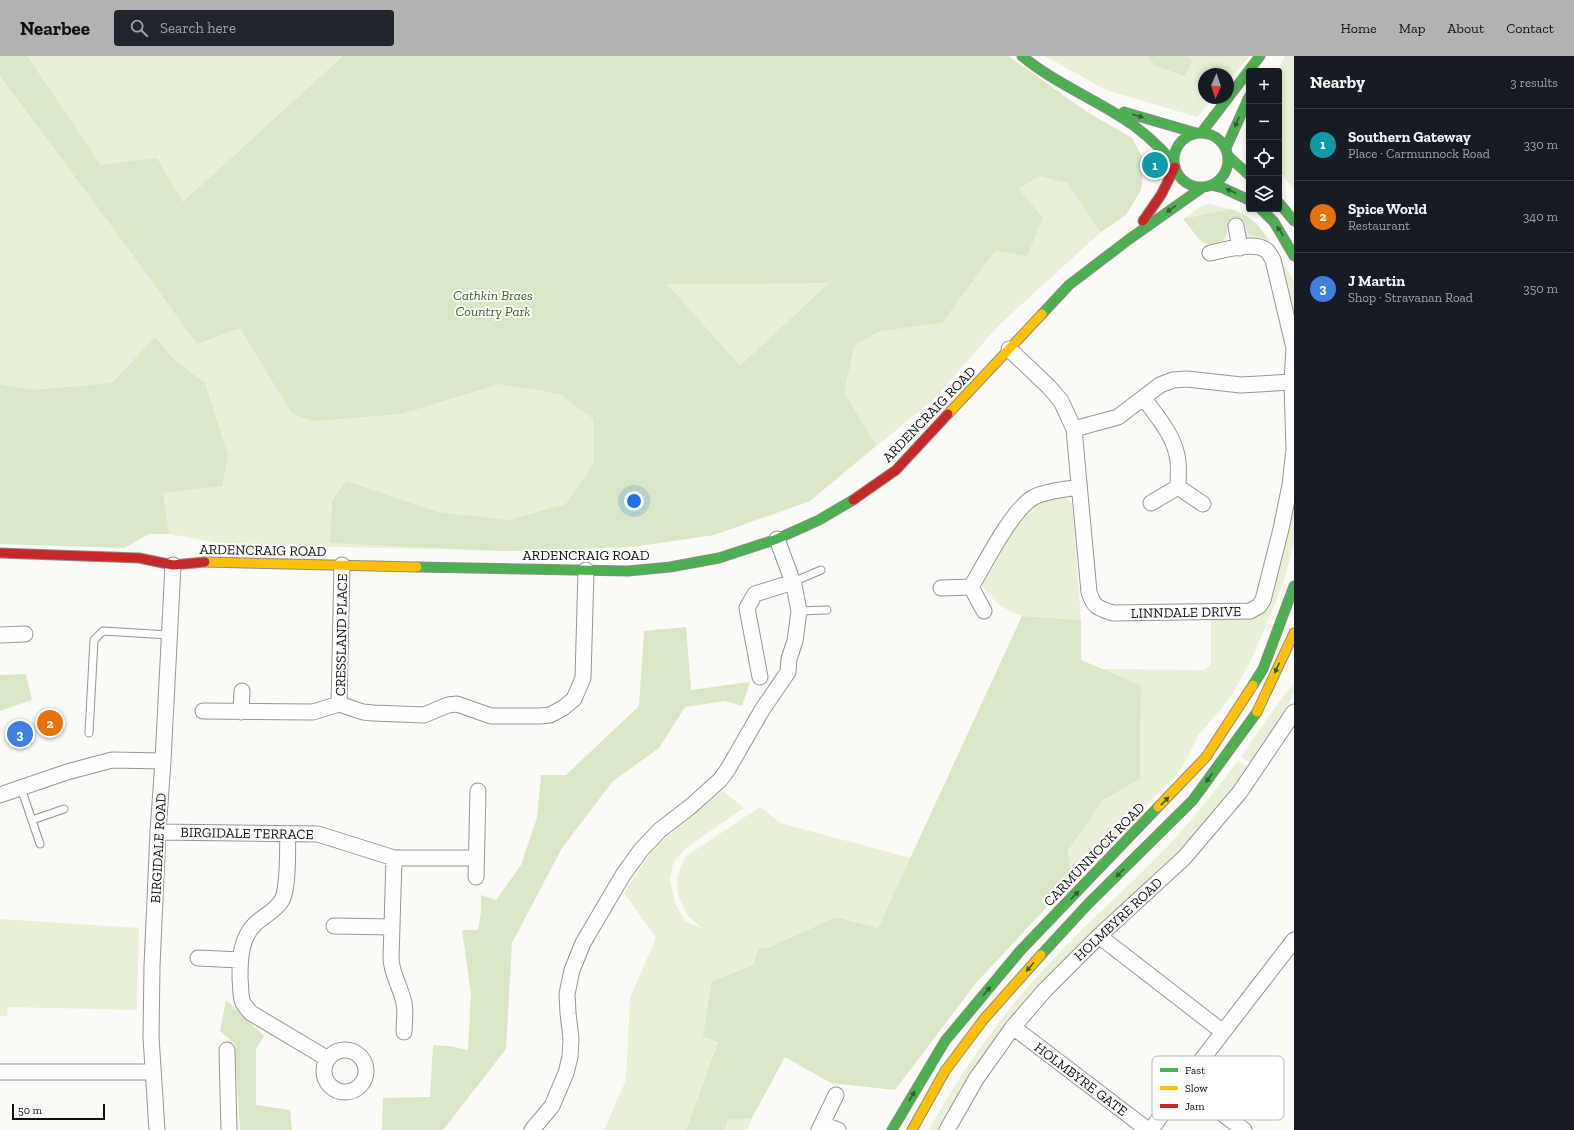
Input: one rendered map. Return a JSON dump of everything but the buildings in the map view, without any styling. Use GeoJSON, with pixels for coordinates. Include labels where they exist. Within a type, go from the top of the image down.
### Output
{"type":"FeatureCollection","features":[{"type":"Feature","properties":{"kind":"main road"},"geometry":{"type":"LineString","coordinates":[[1022,56],[1049,77],[1136,127],[1162,150],[1185,182],[1194,186],[1223,188],[1246,199]]}},
{"type":"Feature","properties":{"kind":"main road"},"geometry":{"type":"LineString","coordinates":[[1234,90],[1260,56]]}},
{"type":"Feature","properties":{"kind":"main road"},"geometry":{"type":"LineString","coordinates":[[1263,68],[1269,56]]}},
{"type":"Feature","properties":{"kind":"main road"},"geometry":{"type":"LineString","coordinates":[[1174,165],[1176,149],[1181,141],[1188,136],[1199,133],[1223,104]]}},
{"type":"Feature","properties":{"kind":"main road"},"geometry":{"type":"LineString","coordinates":[[1207,186],[1219,180],[1224,174],[1228,165],[1227,152],[1246,104]]}},
{"type":"Feature","properties":{"kind":"main road"},"geometry":{"type":"LineString","coordinates":[[1101,106],[1213,136],[1220,141],[1227,152],[1246,172]]}},
{"type":"Feature","properties":{"kind":"main road","name":"ARDENCRAIG ROAD"},"geometry":{"type":"LineString","coordinates":[[1128,240],[1162,196],[1174,165]]}},
{"type":"Feature","properties":{"kind":"main road","name":"ARDENCRAIG ROAD"},"geometry":{"type":"LineString","coordinates":[[0,553],[139,558],[173,565],[206,562],[628,571],[670,567],[719,558],[749,549],[777,539],[819,520],[861,495],[896,470],[1069,285],[1128,240],[1207,186]]}},
{"type":"Feature","properties":{"kind":"main road"},"geometry":{"type":"LineString","coordinates":[[1282,207],[1294,221]]}},
{"type":"Feature","properties":{"kind":"main road"},"geometry":{"type":"LineString","coordinates":[[1264,212],[1274,222],[1294,256]]}},
{"type":"Feature","properties":{"kind":"main road","name":"CARMUNNOCK ROAD"},"geometry":{"type":"LineString","coordinates":[[892,1130],[946,1041],[1020,951],[1206,757],[1263,669],[1294,586]]}},
{"type":"Feature","properties":{"kind":"main road"},"geometry":{"type":"LineString","coordinates":[[912,1130],[946,1071],[984,1019],[1088,904],[1193,800],[1257,712],[1294,633]]}},
{"type":"Feature","properties":{"kind":"street"},"geometry":{"type":"LineString","coordinates":[[1236,226],[1240,248]]}},
{"type":"Feature","properties":{"kind":"street"},"geometry":{"type":"LineString","coordinates":[[1074,429],[1118,417],[1160,385],[1173,380],[1241,385],[1292,382],[1294,348],[1273,260],[1267,251],[1253,245],[1210,253]]}},
{"type":"Feature","properties":{"kind":"street","name":"LINNDALE DRIVE"},"geometry":{"type":"LineString","coordinates":[[1009,349],[1049,387],[1061,401],[1074,429],[1089,592],[1092,603],[1101,609],[1113,613],[1250,611],[1259,606],[1263,600],[1281,529],[1290,485],[1294,449],[1292,382]]}},
{"type":"Feature","properties":{"kind":"street"},"geometry":{"type":"LineString","coordinates":[[1144,398],[1170,436],[1176,449],[1178,462],[1178,487]]}},
{"type":"Feature","properties":{"kind":"street"},"geometry":{"type":"LineString","coordinates":[[971,587],[1016,513],[1034,498],[1048,492],[1079,487]]}},
{"type":"Feature","properties":{"kind":"street"},"geometry":{"type":"LineString","coordinates":[[1151,503],[1178,487]]}},
{"type":"Feature","properties":{"kind":"street"},"geometry":{"type":"LineString","coordinates":[[1178,487],[1203,504]]}},
{"type":"Feature","properties":{"kind":"street"},"geometry":{"type":"LineString","coordinates":[[532,1130],[552,1106],[566,1073],[571,1039],[567,994],[572,970],[582,943],[623,875],[641,850],[660,830],[691,806],[720,780],[728,769],[762,710],[788,672],[789,659],[795,641],[799,611],[793,582],[777,539]]}},
{"type":"Feature","properties":{"kind":"street","name":"BIRGIDALE ROAD"},"geometry":{"type":"LineString","coordinates":[[157,1130],[152,1072],[152,966],[173,565]]}},
{"type":"Feature","properties":{"kind":"street","name":"CRESSLAND PLACE"},"geometry":{"type":"LineString","coordinates":[[339,704],[342,565]]}},
{"type":"Feature","properties":{"kind":"street"},"geometry":{"type":"LineString","coordinates":[[203,711],[313,712],[339,704],[368,712],[424,715],[448,705],[457,704],[491,716],[550,715],[563,708],[574,699],[583,678],[586,570]]}},
{"type":"Feature","properties":{"kind":"street"},"geometry":{"type":"LineString","coordinates":[[760,677],[747,608],[755,594],[793,582]]}},
{"type":"Feature","properties":{"kind":"street"},"geometry":{"type":"LineString","coordinates":[[941,588],[971,587]]}},
{"type":"Feature","properties":{"kind":"street"},"geometry":{"type":"LineString","coordinates":[[971,587],[984,611]]}},
{"type":"Feature","properties":{"kind":"street"},"geometry":{"type":"LineString","coordinates":[[0,635],[25,634]]}},
{"type":"Feature","properties":{"kind":"street"},"geometry":{"type":"LineString","coordinates":[[241,712],[242,690]]}},
{"type":"Feature","properties":{"kind":"street","name":"HOLMBYRE ROAD"},"geometry":{"type":"LineString","coordinates":[[947,1130],[976,1079],[1013,1027],[1045,990],[1099,936],[1184,858],[1240,792],[1294,712]]}},
{"type":"Feature","properties":{"kind":"street"},"geometry":{"type":"LineString","coordinates":[[0,795],[68,772],[112,760],[163,761]]}},
{"type":"Feature","properties":{"kind":"street"},"geometry":{"type":"LineString","coordinates":[[476,877],[478,792]]}},
{"type":"Feature","properties":{"kind":"street","name":"BIRGIDALE TERRACE"},"geometry":{"type":"LineString","coordinates":[[158,832],[318,834],[394,858],[476,858]]}},
{"type":"Feature","properties":{"kind":"street"},"geometry":{"type":"LineString","coordinates":[[288,834],[286,886],[282,899],[277,907],[254,925],[247,935],[242,947],[240,960],[243,1002],[251,1013],[328,1058]]}},
{"type":"Feature","properties":{"kind":"street"},"geometry":{"type":"LineString","coordinates":[[394,858],[391,967],[404,1001],[404,1032]]}},
{"type":"Feature","properties":{"kind":"street"},"geometry":{"type":"LineString","coordinates":[[334,926],[392,927]]}},
{"type":"Feature","properties":{"kind":"street"},"geometry":{"type":"LineString","coordinates":[[1099,936],[1223,1032]]}},
{"type":"Feature","properties":{"kind":"street"},"geometry":{"type":"LineString","coordinates":[[1205,1056],[1294,940]]}},
{"type":"Feature","properties":{"kind":"street"},"geometry":{"type":"LineString","coordinates":[[198,958],[240,960]]}},
{"type":"Feature","properties":{"kind":"street","name":"HOLMBYRE GATE"},"geometry":{"type":"LineString","coordinates":[[1013,1027],[1149,1130]]}},
{"type":"Feature","properties":{"kind":"street"},"geometry":{"type":"LineString","coordinates":[[227,1050],[229,1130]]}},
{"type":"Feature","properties":{"kind":"street"},"geometry":{"type":"LineString","coordinates":[[0,1072],[152,1072]]}},
{"type":"Feature","properties":{"kind":"street"},"geometry":{"type":"LineString","coordinates":[[836,1095],[821,1127],[838,1130]]}},
{"type":"Feature","properties":{"kind":"street"},"geometry":{"type":"LineString","coordinates":[[1149,1130],[1157,1120]]}},
{"type":"Feature","properties":{"kind":"street"},"geometry":{"type":"LineString","coordinates":[[1231,1120],[1244,1130]]}},
{"type":"Feature","properties":{"kind":"lane"},"geometry":{"type":"LineString","coordinates":[[793,582],[821,570]]}},
{"type":"Feature","properties":{"kind":"lane"},"geometry":{"type":"LineString","coordinates":[[799,611],[828,610]]}},
{"type":"Feature","properties":{"kind":"lane"},"geometry":{"type":"LineString","coordinates":[[89,733],[94,640],[103,631],[169,635]]}},
{"type":"Feature","properties":{"kind":"lane"},"geometry":{"type":"LineString","coordinates":[[21,788],[40,844]]}},
{"type":"Feature","properties":{"kind":"lane"},"geometry":{"type":"LineString","coordinates":[[32,820],[64,809]]}},
{"type":"Feature","properties":{"kind":"green space","name":"Cathkin Braes Country Park"},"geometry":{"type":"Polygon","coordinates":[[[0,56],[1008,56],[1087,112],[1132,138],[1144,160],[1141,190],[1126,215],[1101,232],[999,325],[934,399],[810,501],[714,535],[632,547],[505,551],[226,544],[169,534],[0,534],[0,56]]]}},
{"type":"Feature","properties":{"kind":"green space","name":"Cathkin Braes Country Park"},"geometry":{"type":"Polygon","coordinates":[[[0,56],[27,56],[101,165],[157,158],[183,202],[343,56],[1008,56],[1087,112],[1132,138],[1144,160],[1141,190],[1126,215],[1101,232],[1067,183],[1039,176],[1019,189],[1043,218],[1027,256],[995,251],[942,323],[880,331],[854,346],[844,393],[876,445],[810,501],[714,535],[632,547],[505,551],[330,543],[332,501],[346,481],[437,512],[508,520],[566,504],[594,463],[593,419],[560,394],[499,384],[401,414],[314,421],[292,414],[240,328],[197,344],[0,76],[0,56]],[[829,283],[667,284],[740,366],[829,283]]]}},
{"type":"Feature","properties":{"kind":"green space"},"geometry":{"type":"Polygon","coordinates":[[[1045,56],[1147,56],[1149,59],[1193,61],[1188,56],[1250,56],[1234,74],[1234,68],[1198,68],[1198,104],[1208,104],[1197,117],[1106,90],[1045,56]]]}},
{"type":"Feature","properties":{"kind":"green space"},"geometry":{"type":"Polygon","coordinates":[[[1147,56],[1188,56],[1193,61],[1184,76],[1156,66],[1147,56]]]}},
{"type":"Feature","properties":{"kind":"green space"},"geometry":{"type":"Polygon","coordinates":[[[1285,56],[1294,56],[1294,190],[1282,175],[1282,68],[1279,68],[1285,56]]]}},
{"type":"Feature","properties":{"kind":"green space"},"geometry":{"type":"Polygon","coordinates":[[[1210,204],[1230,209],[1183,219],[1203,205],[1210,204]]]}},
{"type":"Feature","properties":{"kind":"green space"},"geometry":{"type":"Polygon","coordinates":[[[1230,209],[1243,214],[1252,220],[1269,240],[1249,234],[1242,223],[1228,221],[1227,232],[1224,240],[1209,245],[1199,239],[1183,219],[1230,209]]]}},
{"type":"Feature","properties":{"kind":"green space"},"geometry":{"type":"Polygon","coordinates":[[[1242,223],[1249,234],[1269,240],[1294,281],[1294,339],[1279,262],[1254,240],[1246,237],[1242,223]]]}},
{"type":"Feature","properties":{"kind":"green space"},"geometry":{"type":"Polygon","coordinates":[[[155,337],[175,361],[205,383],[228,456],[222,486],[163,493],[169,534],[149,534],[124,548],[0,544],[0,384],[34,390],[112,383],[155,337]]]}},
{"type":"Feature","properties":{"kind":"green space"},"geometry":{"type":"Polygon","coordinates":[[[1064,495],[1072,504],[1081,620],[1022,616],[1000,606],[982,587],[1022,514],[1039,500],[1064,495]]]}},
{"type":"Feature","properties":{"kind":"green space"},"geometry":{"type":"Polygon","coordinates":[[[1294,499],[1294,544],[1285,577],[1253,656],[1233,693],[1218,713],[1198,735],[1187,759],[1177,774],[1071,881],[1068,851],[1103,800],[1140,779],[1141,685],[1103,669],[1204,670],[1211,664],[1211,620],[1255,617],[1268,603],[1285,549],[1294,499]]]}},
{"type":"Feature","properties":{"kind":"green space"},"geometry":{"type":"Polygon","coordinates":[[[1022,616],[1081,620],[1081,660],[1141,685],[1140,779],[1103,800],[1068,851],[1071,881],[976,983],[895,1090],[831,1083],[785,1057],[752,1118],[728,1120],[725,1130],[686,1130],[718,1042],[703,1037],[712,981],[753,965],[758,949],[770,947],[836,917],[878,928],[1022,616]]]}},
{"type":"Feature","properties":{"kind":"green space"},"geometry":{"type":"Polygon","coordinates":[[[686,627],[691,690],[750,682],[742,706],[725,701],[685,707],[659,748],[613,781],[562,848],[512,943],[506,1049],[443,1130],[382,1130],[383,1098],[430,1097],[433,1045],[449,1046],[468,1050],[471,994],[462,930],[478,930],[481,912],[481,895],[496,900],[521,865],[537,818],[541,775],[566,775],[639,706],[644,631],[686,627]]]}},
{"type":"Feature","properties":{"kind":"green space"},"geometry":{"type":"Polygon","coordinates":[[[26,674],[32,700],[0,711],[0,675],[26,674]]]}},
{"type":"Feature","properties":{"kind":"green space"},"geometry":{"type":"Polygon","coordinates":[[[1294,683],[1294,693],[1288,705],[1252,764],[1241,757],[1273,710],[1294,683]]]}},
{"type":"Feature","properties":{"kind":"green space"},"geometry":{"type":"Polygon","coordinates":[[[1238,761],[1249,768],[1216,812],[955,1102],[938,1130],[929,1130],[942,1106],[972,1060],[987,1038],[1021,995],[1070,942],[1173,840],[1202,807],[1238,761]]]}},
{"type":"Feature","properties":{"kind":"green space"},"geometry":{"type":"Polygon","coordinates":[[[722,790],[744,808],[687,847],[674,861],[670,879],[675,903],[685,921],[703,929],[688,916],[678,896],[677,877],[685,857],[760,807],[780,823],[911,858],[878,928],[836,917],[770,947],[758,949],[753,965],[712,981],[718,1041],[686,1130],[604,1130],[626,1080],[630,998],[656,938],[624,893],[653,849],[722,790]]]}},
{"type":"Feature","properties":{"kind":"green space"},"geometry":{"type":"Polygon","coordinates":[[[0,919],[139,928],[137,1010],[8,1007],[7,1016],[0,1016],[0,919]]]}},
{"type":"Feature","properties":{"kind":"green space"},"geometry":{"type":"Polygon","coordinates":[[[226,1000],[264,1036],[256,1049],[256,1105],[290,1110],[292,1130],[240,1130],[235,1044],[220,1031],[226,1000]]]}},
{"type":"Feature","properties":{"kind":"green space"},"geometry":{"type":"Polygon","coordinates":[[[752,1118],[747,1130],[725,1130],[728,1120],[752,1118]]]}},
{"type":"Feature","properties":{"kind":"traffic: fast"},"geometry":{"type":"LineString","coordinates":[[1022,56],[1045,73],[1109,109],[1128,122],[1149,138],[1174,163]]}},
{"type":"Feature","properties":{"kind":"traffic: fast"},"geometry":{"type":"LineString","coordinates":[[1234,90],[1260,56]]}},
{"type":"Feature","properties":{"kind":"traffic: fast"},"geometry":{"type":"LineString","coordinates":[[1202,132],[1223,104]]}},
{"type":"Feature","properties":{"kind":"traffic: fast"},"geometry":{"type":"LineString","coordinates":[[1226,148],[1246,104]]}},
{"type":"Feature","properties":{"kind":"traffic: fast"},"geometry":{"type":"LineString","coordinates":[[1124,112],[1196,133]]}},
{"type":"Feature","properties":{"kind":"traffic: fast"},"geometry":{"type":"LineString","coordinates":[[1201,133],[1211,135],[1220,141],[1226,150],[1228,160],[1226,170],[1220,179],[1211,185],[1201,187],[1191,185],[1182,179],[1176,170],[1174,160],[1176,150],[1182,141],[1191,135],[1201,133]]}},
{"type":"Feature","properties":{"kind":"traffic: fast"},"geometry":{"type":"LineString","coordinates":[[1228,156],[1246,172]]}},
{"type":"Feature","properties":{"kind":"traffic: fast"},"geometry":{"type":"LineString","coordinates":[[1211,185],[1223,188],[1246,199]]}},
{"type":"Feature","properties":{"kind":"traffic: fast"},"geometry":{"type":"LineString","coordinates":[[1042,314],[1069,285],[1128,240],[1203,187]]}},
{"type":"Feature","properties":{"kind":"traffic: fast"},"geometry":{"type":"LineString","coordinates":[[1282,207],[1294,221]]}},
{"type":"Feature","properties":{"kind":"traffic: fast"},"geometry":{"type":"LineString","coordinates":[[1264,212],[1274,222],[1294,256]]}},
{"type":"Feature","properties":{"kind":"traffic: fast"},"geometry":{"type":"LineString","coordinates":[[417,567],[628,571],[670,567],[719,558],[777,539],[819,520],[853,500]]}},
{"type":"Feature","properties":{"kind":"traffic: fast"},"geometry":{"type":"LineString","coordinates":[[1253,685],[1263,669],[1294,586]]}},
{"type":"Feature","properties":{"kind":"traffic: fast"},"geometry":{"type":"LineString","coordinates":[[1041,955],[1088,904],[1193,800],[1257,712]]}},
{"type":"Feature","properties":{"kind":"traffic: fast"},"geometry":{"type":"LineString","coordinates":[[892,1130],[945,1041],[1020,951],[1158,807]]}},
{"type":"Feature","properties":{"kind":"traffic: slow"},"geometry":{"type":"LineString","coordinates":[[948,414],[1042,314]]}},
{"type":"Feature","properties":{"kind":"traffic: slow"},"geometry":{"type":"LineString","coordinates":[[205,562],[417,567]]}},
{"type":"Feature","properties":{"kind":"traffic: slow"},"geometry":{"type":"LineString","coordinates":[[1257,712],[1294,633]]}},
{"type":"Feature","properties":{"kind":"traffic: slow"},"geometry":{"type":"LineString","coordinates":[[1158,807],[1206,757],[1253,685]]}},
{"type":"Feature","properties":{"kind":"traffic: slow"},"geometry":{"type":"LineString","coordinates":[[912,1130],[945,1071],[984,1019],[1041,955]]}},
{"type":"Feature","properties":{"kind":"traffic: jam"},"geometry":{"type":"LineString","coordinates":[[1143,221],[1161,195],[1175,167]]}},
{"type":"Feature","properties":{"kind":"traffic: jam"},"geometry":{"type":"LineString","coordinates":[[853,500],[896,470],[948,414]]}},
{"type":"Feature","properties":{"kind":"traffic: jam"},"geometry":{"type":"LineString","coordinates":[[0,553],[139,558],[173,565],[205,562]]}},
{"type":"Feature","properties":{"kind":"place","name":"Southern Gateway"},"geometry":{"type":"Point","coordinates":[1155,165]}},
{"type":"Feature","properties":{"kind":"place","name":"Spice World"},"geometry":{"type":"Point","coordinates":[50,723]}},
{"type":"Feature","properties":{"kind":"place","name":"J Martin"},"geometry":{"type":"Point","coordinates":[20,734]}}]}
